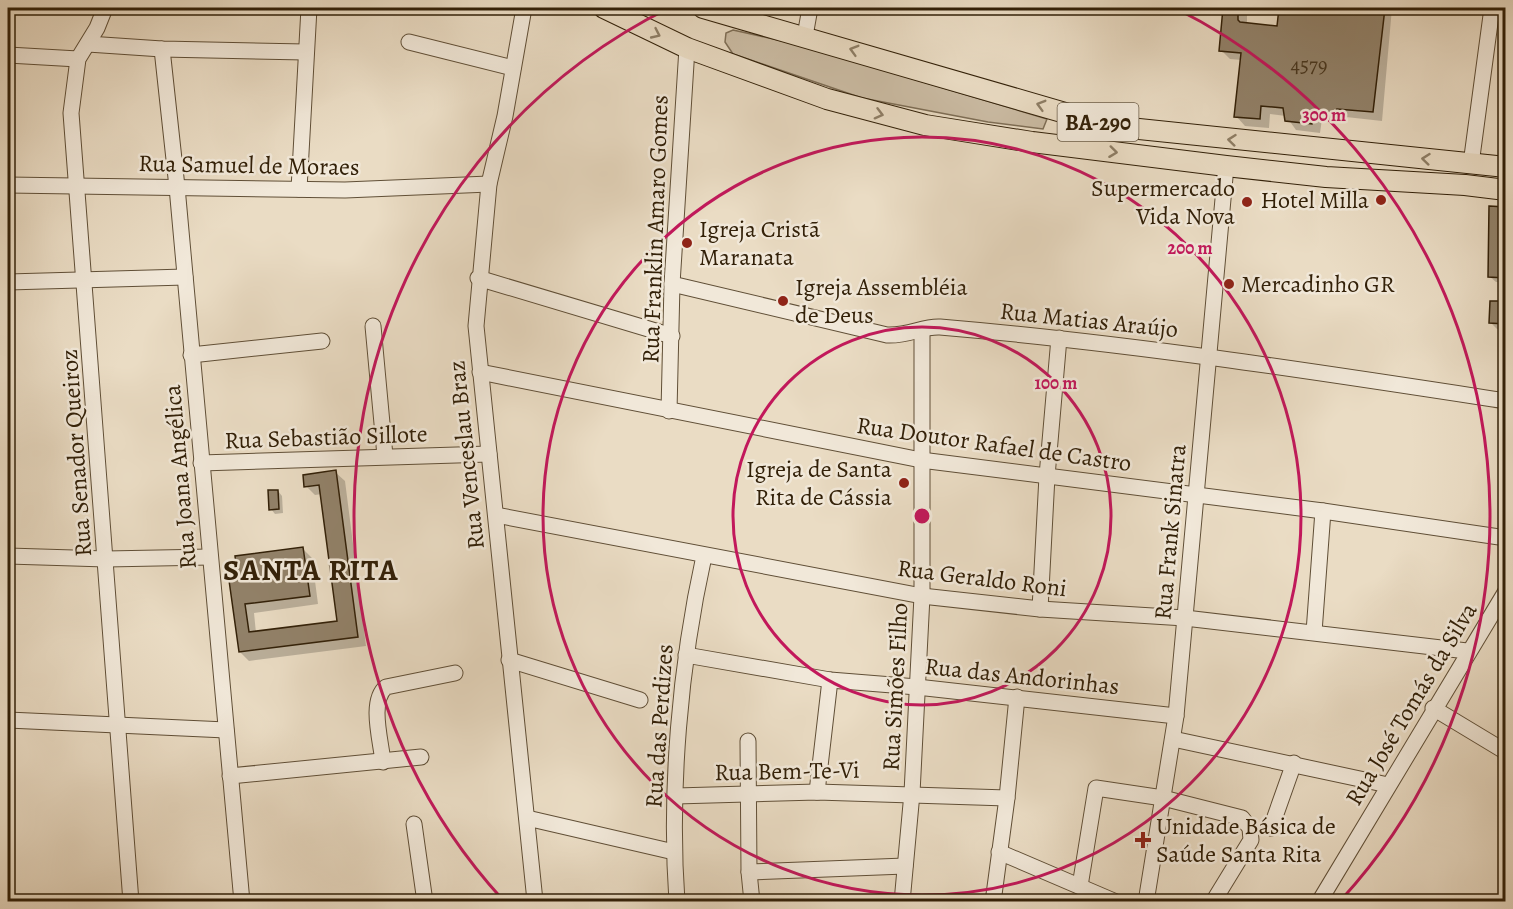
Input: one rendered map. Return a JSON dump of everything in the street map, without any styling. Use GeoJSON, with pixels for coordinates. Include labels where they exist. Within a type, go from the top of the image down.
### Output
{"type":"FeatureCollection","features":[{"type":"Feature","properties":{"kind":"main road","name":"BA-290"},"geometry":{"type":"LineString","coordinates":[[711,9],[1110,126],[1506,167]]}},
{"type":"Feature","properties":{"kind":"main road","name":"BA-290"},"geometry":{"type":"LineString","coordinates":[[606,10],[687,48],[827,99],[925,125],[1021,141],[1226,166],[1326,177],[1465,185],[1506,190]]}},
{"type":"Feature","properties":{"kind":"main road"},"geometry":{"type":"LineString","coordinates":[[1326,177],[1353,168],[1358,152]]}},
{"type":"Feature","properties":{"kind":"street","name":"Rua Senador Queiroz"},"geometry":{"type":"LineString","coordinates":[[105,8],[88,44],[78,59],[71,113],[86,280],[131,902]]}},
{"type":"Feature","properties":{"kind":"street"},"geometry":{"type":"LineString","coordinates":[[299,189],[309,8]]}},
{"type":"Feature","properties":{"kind":"street","name":"Rua Venceslau Braz"},"geometry":{"type":"LineString","coordinates":[[524,8],[489,184],[478,278],[476,326],[535,901]]}},
{"type":"Feature","properties":{"kind":"street"},"geometry":{"type":"LineString","coordinates":[[805,36],[810,8]]}},
{"type":"Feature","properties":{"kind":"street"},"geometry":{"type":"LineString","coordinates":[[1471,164],[1492,8]]}},
{"type":"Feature","properties":{"kind":"street"},"geometry":{"type":"LineString","coordinates":[[409,42],[513,68]]}},
{"type":"Feature","properties":{"kind":"street"},"geometry":{"type":"LineString","coordinates":[[88,44],[162,49],[305,52]]}},
{"type":"Feature","properties":{"kind":"street","name":"Rua Franklin Amaro Gomes"},"geometry":{"type":"LineString","coordinates":[[669,411],[672,284],[687,48]]}},
{"type":"Feature","properties":{"kind":"street","name":"Rua Joana Angélica"},"geometry":{"type":"LineString","coordinates":[[162,49],[177,187],[242,902]]}},
{"type":"Feature","properties":{"kind":"street"},"geometry":{"type":"LineString","coordinates":[[8,55],[78,59]]}},
{"type":"Feature","properties":{"kind":"street","name":"Rua Frank Sinatra"},"geometry":{"type":"LineString","coordinates":[[1146,902],[1176,716],[1226,166]]}},
{"type":"Feature","properties":{"kind":"street","name":"Rua Samuel de Moraes"},"geometry":{"type":"LineString","coordinates":[[8,185],[299,189],[489,184]]}},
{"type":"Feature","properties":{"kind":"street"},"geometry":{"type":"LineString","coordinates":[[8,282],[184,277]]}},
{"type":"Feature","properties":{"kind":"street"},"geometry":{"type":"LineString","coordinates":[[478,278],[672,336]]}},
{"type":"Feature","properties":{"kind":"street","name":"Rua Matias Araújo"},"geometry":{"type":"LineString","coordinates":[[672,284],[887,335],[907,335],[936,327],[1059,338],[1210,355],[1506,401]]}},
{"type":"Feature","properties":{"kind":"street"},"geometry":{"type":"LineString","coordinates":[[374,326],[385,456]]}},
{"type":"Feature","properties":{"kind":"street","name":"Rua Simões Filho"},"geometry":{"type":"LineString","coordinates":[[902,902],[912,793],[922,596],[922,330]]}},
{"type":"Feature","properties":{"kind":"street"},"geometry":{"type":"LineString","coordinates":[[1040,609],[1047,476],[1059,338]]}},
{"type":"Feature","properties":{"kind":"street"},"geometry":{"type":"LineString","coordinates":[[191,355],[322,341]]}},
{"type":"Feature","properties":{"kind":"street","name":"Rua Doutor Rafael de Castro"},"geometry":{"type":"LineString","coordinates":[[480,372],[921,460],[1323,511],[1506,538]]}},
{"type":"Feature","properties":{"kind":"street","name":"Rua Sebastião Sillote"},"geometry":{"type":"LineString","coordinates":[[201,464],[489,454]]}},
{"type":"Feature","properties":{"kind":"street"},"geometry":{"type":"LineString","coordinates":[[1314,632],[1323,511]]}},
{"type":"Feature","properties":{"kind":"street","name":"Rua Geraldo Roni"},"geometry":{"type":"LineString","coordinates":[[496,515],[922,596],[1040,609],[1185,618],[1467,651]]}},
{"type":"Feature","properties":{"kind":"street"},"geometry":{"type":"LineString","coordinates":[[8,556],[106,559],[210,557]]}},
{"type":"Feature","properties":{"kind":"street","name":"Rua das Perdizes"},"geometry":{"type":"LineString","coordinates":[[677,902],[674,852],[676,796],[686,655],[704,556]]}},
{"type":"Feature","properties":{"kind":"street","name":"Rua José Tomás da Silva"},"geometry":{"type":"LineString","coordinates":[[1318,902],[1467,651],[1499,616],[1506,591]]}},
{"type":"Feature","properties":{"kind":"street","name":"Rua das Andorinhas"},"geometry":{"type":"LineString","coordinates":[[686,655],[830,681],[1017,697],[1176,716]]}},
{"type":"Feature","properties":{"kind":"street"},"geometry":{"type":"LineString","coordinates":[[509,660],[640,700]]}},
{"type":"Feature","properties":{"kind":"street"},"geometry":{"type":"LineString","coordinates":[[383,762],[377,702],[381,691],[386,687],[455,673]]}},
{"type":"Feature","properties":{"kind":"street"},"geometry":{"type":"LineString","coordinates":[[817,792],[830,681]]}},
{"type":"Feature","properties":{"kind":"street"},"geometry":{"type":"LineString","coordinates":[[993,902],[1007,798],[1017,697]]}},
{"type":"Feature","properties":{"kind":"street"},"geometry":{"type":"LineString","coordinates":[[1433,708],[1506,752]]}},
{"type":"Feature","properties":{"kind":"street"},"geometry":{"type":"LineString","coordinates":[[8,720],[226,730]]}},
{"type":"Feature","properties":{"kind":"street"},"geometry":{"type":"LineString","coordinates":[[1173,739],[1388,785]]}},
{"type":"Feature","properties":{"kind":"street"},"geometry":{"type":"LineString","coordinates":[[748,741],[747,794],[752,902]]}},
{"type":"Feature","properties":{"kind":"street"},"geometry":{"type":"LineString","coordinates":[[230,776],[421,757]]}},
{"type":"Feature","properties":{"kind":"street"},"geometry":{"type":"LineString","coordinates":[[1270,828],[1294,764]]}},
{"type":"Feature","properties":{"kind":"street"},"geometry":{"type":"LineString","coordinates":[[1080,886],[1096,788],[1163,798],[1242,818],[1250,828],[1251,840],[1213,902]]}},
{"type":"Feature","properties":{"kind":"street","name":"Rua Bem-Te-Vi"},"geometry":{"type":"LineString","coordinates":[[676,796],[817,792],[912,793],[1007,798]]}},
{"type":"Feature","properties":{"kind":"street"},"geometry":{"type":"LineString","coordinates":[[527,818],[674,852]]}},
{"type":"Feature","properties":{"kind":"street"},"geometry":{"type":"LineString","coordinates":[[414,824],[425,902]]}},
{"type":"Feature","properties":{"kind":"street"},"geometry":{"type":"LineString","coordinates":[[999,852],[1116,902]]}},
{"type":"Feature","properties":{"kind":"street"},"geometry":{"type":"LineString","coordinates":[[749,872],[905,866]]}},
{"type":"Feature","properties":{"kind":"shaded area"},"geometry":{"type":"Polygon","coordinates":[[[733,30],[796,44],[1047,119],[1043,129],[988,122],[862,98],[733,54],[725,42],[726,33],[733,30]]]}},
{"type":"Feature","properties":{"kind":"building"},"geometry":{"type":"Polygon","coordinates":[[[1223,8],[1238,8],[1240,22],[1277,26],[1279,8],[1385,8],[1373,112],[1337,109],[1337,113],[1313,110],[1312,124],[1285,121],[1283,108],[1261,106],[1260,119],[1234,117],[1241,53],[1219,51],[1223,8]]]}},
{"type":"Feature","properties":{"kind":"building"},"geometry":{"type":"Polygon","coordinates":[[[1489,206],[1506,207],[1506,278],[1488,277],[1489,206]]]}},
{"type":"Feature","properties":{"kind":"building"},"geometry":{"type":"Polygon","coordinates":[[[1490,301],[1506,301],[1506,324],[1489,323],[1490,301]]]}},
{"type":"Feature","properties":{"kind":"building"},"geometry":{"type":"Polygon","coordinates":[[[336,470],[358,637],[239,652],[227,566],[236,565],[235,556],[303,547],[310,596],[245,604],[249,632],[337,621],[319,485],[304,487],[303,475],[336,470]]]}},
{"type":"Feature","properties":{"kind":"building"},"geometry":{"type":"Polygon","coordinates":[[[268,490],[278,490],[279,509],[269,510],[268,490]]]}},
{"type":"Feature","properties":{"kind":"place","name":"Hotel Milla"},"geometry":{"type":"Point","coordinates":[1381,200]}},
{"type":"Feature","properties":{"kind":"place","name":"Supermercado Vida Nova"},"geometry":{"type":"Point","coordinates":[1247,202]}},
{"type":"Feature","properties":{"kind":"place","name":"Igreja Cristã Maranata"},"geometry":{"type":"Point","coordinates":[687,243]}},
{"type":"Feature","properties":{"kind":"place","name":"Mercadinho GR"},"geometry":{"type":"Point","coordinates":[1229,284]}},
{"type":"Feature","properties":{"kind":"place","name":"Igreja Assembléia de Deus"},"geometry":{"type":"Point","coordinates":[783,301]}},
{"type":"Feature","properties":{"kind":"place","name":"Igreja de Santa Rita de Cássia"},"geometry":{"type":"Point","coordinates":[904,483]}},
{"type":"Feature","properties":{"kind":"place","name":"Unidade Básica de Saúde Santa Rita"},"geometry":{"type":"Point","coordinates":[1143,840]}},
{"type":"Feature","properties":{"kind":"district","name":"SANTA RITA"},"geometry":{"type":"Point","coordinates":[311,570]}}]}
